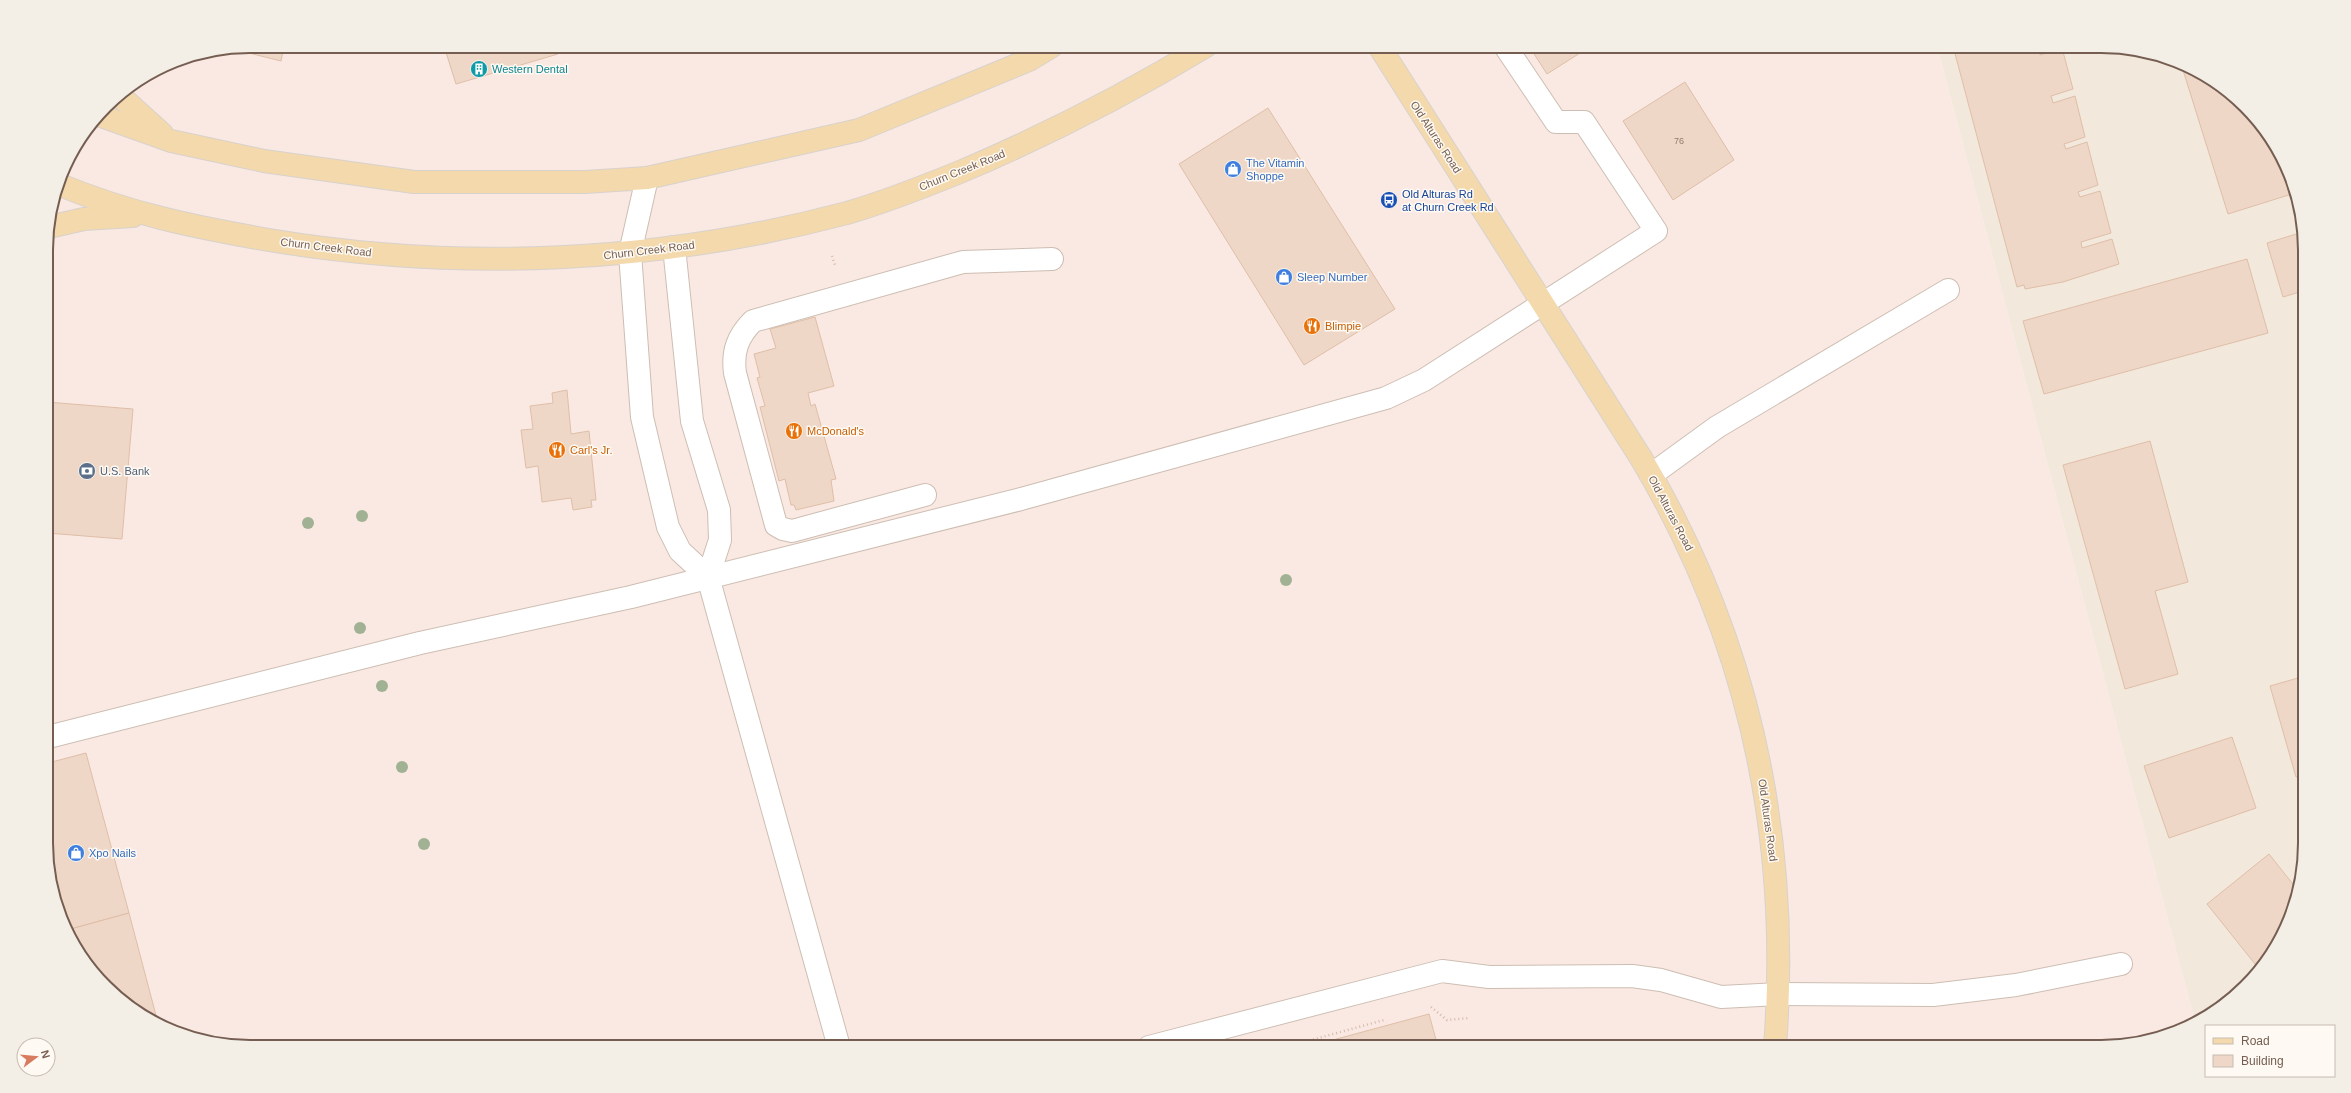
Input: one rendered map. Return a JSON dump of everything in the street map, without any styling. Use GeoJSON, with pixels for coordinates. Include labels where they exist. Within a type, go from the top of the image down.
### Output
{"type":"FeatureCollection","features":[{"type":"Feature","properties":{"kind":"main road"},"geometry":{"type":"LineString","coordinates":[[105,117],[171,141],[264,161],[414,182],[585,182],[647,178],[859,130],[1029,60],[1040,53]]}},
{"type":"Feature","properties":{"kind":"main road","name":"Churn Creek Road"},"geometry":{"type":"LineString","coordinates":[[63,186],[147,216],[192,226],[346,252],[481,260],[591,257],[674,247],[773,230],[849,212],[929,184],[1025,144],[1156,76],[1194,53]]}},
{"type":"Feature","properties":{"kind":"main road","name":"Old Alturas Road"},"geometry":{"type":"LineString","coordinates":[[1383,53],[1544,303],[1651,474],[1668,504],[1709,593],[1748,713],[1760,768],[1774,856],[1779,945],[1779,994],[1776,1040]]}},
{"type":"Feature","properties":{"kind":"main road"},"geometry":{"type":"LineString","coordinates":[[124,99],[171,141]]}},
{"type":"Feature","properties":{"kind":"main road"},"geometry":{"type":"LineString","coordinates":[[55,226],[84,219],[147,216]]}},
{"type":"Feature","properties":{"kind":"lane"},"geometry":{"type":"LineString","coordinates":[[53,736],[425,642],[631,597],[1021,499],[1386,398],[1424,380],[1656,231],[1584,122],[1556,122],[1510,53]]}},
{"type":"Feature","properties":{"kind":"lane"},"geometry":{"type":"LineString","coordinates":[[647,178],[630,252],[643,424],[668,527],[680,551],[708,578],[837,1040]]}},
{"type":"Feature","properties":{"kind":"lane"},"geometry":{"type":"LineString","coordinates":[[674,247],[692,421],[719,510],[720,540],[708,578]]}},
{"type":"Feature","properties":{"kind":"lane"},"geometry":{"type":"LineString","coordinates":[[926,495],[792,530],[783,529],[776,525],[735,373],[734,356],[739,338],[754,320],[963,262],[1052,259]]}},
{"type":"Feature","properties":{"kind":"lane"},"geometry":{"type":"LineString","coordinates":[[1651,474],[1717,427],[1948,290]]}},
{"type":"Feature","properties":{"kind":"lane"},"geometry":{"type":"LineString","coordinates":[[1176,1040],[1442,971],[1489,977],[1632,976],[1661,980],[1721,997],[1779,994],[1933,995],[2016,985],[2121,964]]}},
{"type":"Feature","properties":{"kind":"path"},"geometry":{"type":"LineString","coordinates":[[1425,1008],[1432,1006],[1447,1020],[1469,1018]]}},
{"type":"Feature","properties":{"kind":"path"},"geometry":{"type":"LineString","coordinates":[[1311,1040],[1386,1019]]}},
{"type":"Feature","properties":{"kind":"shaded area"},"geometry":{"type":"Polygon","coordinates":[[[237,53],[1939,53],[2194,1017],[2188,1020],[2164,1030],[2114,1040],[237,1040],[187,1030],[163,1020],[141,1007],[120,991],[102,973],[86,952],[73,930],[63,906],[53,856],[53,237],[63,187],[73,163],[86,141],[102,120],[120,102],[141,86],[163,73],[187,63],[237,53]]]}},
{"type":"Feature","properties":{"kind":"shaded area"},"geometry":{"type":"Polygon","coordinates":[[[1939,53],[2114,53],[2164,63],[2188,73],[2210,86],[2231,102],[2249,120],[2272,152],[2288,187],[2298,237],[2298,856],[2288,906],[2278,930],[2265,952],[2249,973],[2231,991],[2194,1017],[1939,53]]]}},
{"type":"Feature","properties":{"kind":"building"},"geometry":{"type":"Polygon","coordinates":[[[249,53],[283,53],[281,61],[249,53]]]}},
{"type":"Feature","properties":{"kind":"building","name":"Western Dental"},"geometry":{"type":"Polygon","coordinates":[[[446,53],[558,53],[558,54],[456,84],[446,53]]]}},
{"type":"Feature","properties":{"kind":"building"},"geometry":{"type":"Polygon","coordinates":[[[1534,53],[1580,53],[1547,74],[1534,53]]]}},
{"type":"Feature","properties":{"kind":"building"},"geometry":{"type":"Polygon","coordinates":[[[1955,53],[2039,53],[2040,55],[2046,53],[2063,53],[2073,89],[2051,96],[2053,103],[2075,96],[2085,137],[2064,144],[2066,149],[2087,142],[2098,185],[2078,192],[2080,197],[2100,191],[2111,233],[2081,242],[2082,248],[2112,239],[2119,264],[2063,282],[2025,289],[2024,285],[2017,287],[1955,53]]]}},
{"type":"Feature","properties":{"kind":"building"},"geometry":{"type":"Polygon","coordinates":[[[2183,71],[2199,79],[2221,94],[2249,120],[2272,152],[2288,187],[2290,195],[2228,214],[2183,71]]]}},
{"type":"Feature","properties":{"kind":"building"},"geometry":{"type":"Polygon","coordinates":[[[1685,82],[1734,160],[1673,200],[1623,121],[1685,82]]]}},
{"type":"Feature","properties":{"kind":"building"},"geometry":{"type":"Polygon","coordinates":[[[1268,108],[1395,309],[1304,365],[1179,164],[1268,108]]]}},
{"type":"Feature","properties":{"kind":"building"},"geometry":{"type":"Polygon","coordinates":[[[2297,234],[2298,292],[2283,297],[2267,243],[2297,234]]]}},
{"type":"Feature","properties":{"kind":"building"},"geometry":{"type":"Polygon","coordinates":[[[2247,259],[2268,333],[2044,394],[2023,321],[2247,259]]]}},
{"type":"Feature","properties":{"kind":"building","name":"McDonald's"},"geometry":{"type":"Polygon","coordinates":[[[815,317],[834,386],[808,393],[811,406],[815,404],[836,479],[831,480],[834,501],[796,510],[794,505],[791,505],[785,479],[779,481],[760,407],[765,406],[757,378],[760,377],[754,354],[776,348],[770,329],[815,317]]]}},
{"type":"Feature","properties":{"kind":"building","name":"Carl's Jr."},"geometry":{"type":"Polygon","coordinates":[[[567,390],[571,434],[589,431],[596,500],[591,500],[592,507],[573,510],[571,498],[542,502],[538,466],[526,468],[521,430],[533,429],[530,406],[553,403],[552,393],[567,390]]]}},
{"type":"Feature","properties":{"kind":"building","name":"U.S. Bank"},"geometry":{"type":"Polygon","coordinates":[[[53,402],[133,409],[122,539],[53,533],[53,402]]]}},
{"type":"Feature","properties":{"kind":"building"},"geometry":{"type":"Polygon","coordinates":[[[2150,441],[2188,582],[2155,591],[2178,674],[2125,689],[2063,465],[2150,441]]]}},
{"type":"Feature","properties":{"kind":"building"},"geometry":{"type":"Polygon","coordinates":[[[2298,678],[2298,777],[2296,777],[2270,686],[2298,678]]]}},
{"type":"Feature","properties":{"kind":"building"},"geometry":{"type":"Polygon","coordinates":[[[2232,737],[2256,808],[2169,838],[2144,766],[2232,737]]]}},
{"type":"Feature","properties":{"kind":"building"},"geometry":{"type":"Polygon","coordinates":[[[86,753],[129,913],[72,929],[63,906],[53,856],[53,762],[86,753]]]}},
{"type":"Feature","properties":{"kind":"building"},"geometry":{"type":"Polygon","coordinates":[[[2269,854],[2293,884],[2288,906],[2278,930],[2256,965],[2207,904],[2269,854]]]}},
{"type":"Feature","properties":{"kind":"building"},"geometry":{"type":"Polygon","coordinates":[[[129,913],[156,1016],[130,999],[102,973],[86,952],[72,929],[129,913]]]}},
{"type":"Feature","properties":{"kind":"building"},"geometry":{"type":"Polygon","coordinates":[[[1429,1014],[1436,1040],[1333,1040],[1429,1014]]]}},
{"type":"Feature","properties":{"kind":"place","name":"Western Dental"},"geometry":{"type":"Point","coordinates":[479,69]}},
{"type":"Feature","properties":{"kind":"place","name":"The Vitamin Shoppe"},"geometry":{"type":"Point","coordinates":[1233,169]}},
{"type":"Feature","properties":{"kind":"place","name":"Old Alturas Rd at Churn Creek Rd"},"geometry":{"type":"Point","coordinates":[1389,200]}},
{"type":"Feature","properties":{"kind":"place","name":"Sleep Number"},"geometry":{"type":"Point","coordinates":[1284,277]}},
{"type":"Feature","properties":{"kind":"place","name":"Blimpie"},"geometry":{"type":"Point","coordinates":[1312,326]}},
{"type":"Feature","properties":{"kind":"place","name":"McDonald's"},"geometry":{"type":"Point","coordinates":[794,431]}},
{"type":"Feature","properties":{"kind":"place","name":"Carl's Jr."},"geometry":{"type":"Point","coordinates":[557,450]}},
{"type":"Feature","properties":{"kind":"place","name":"U.S. Bank"},"geometry":{"type":"Point","coordinates":[87,471]}},
{"type":"Feature","properties":{"kind":"place","name":"Xpo Nails"},"geometry":{"type":"Point","coordinates":[76,853]}}]}
